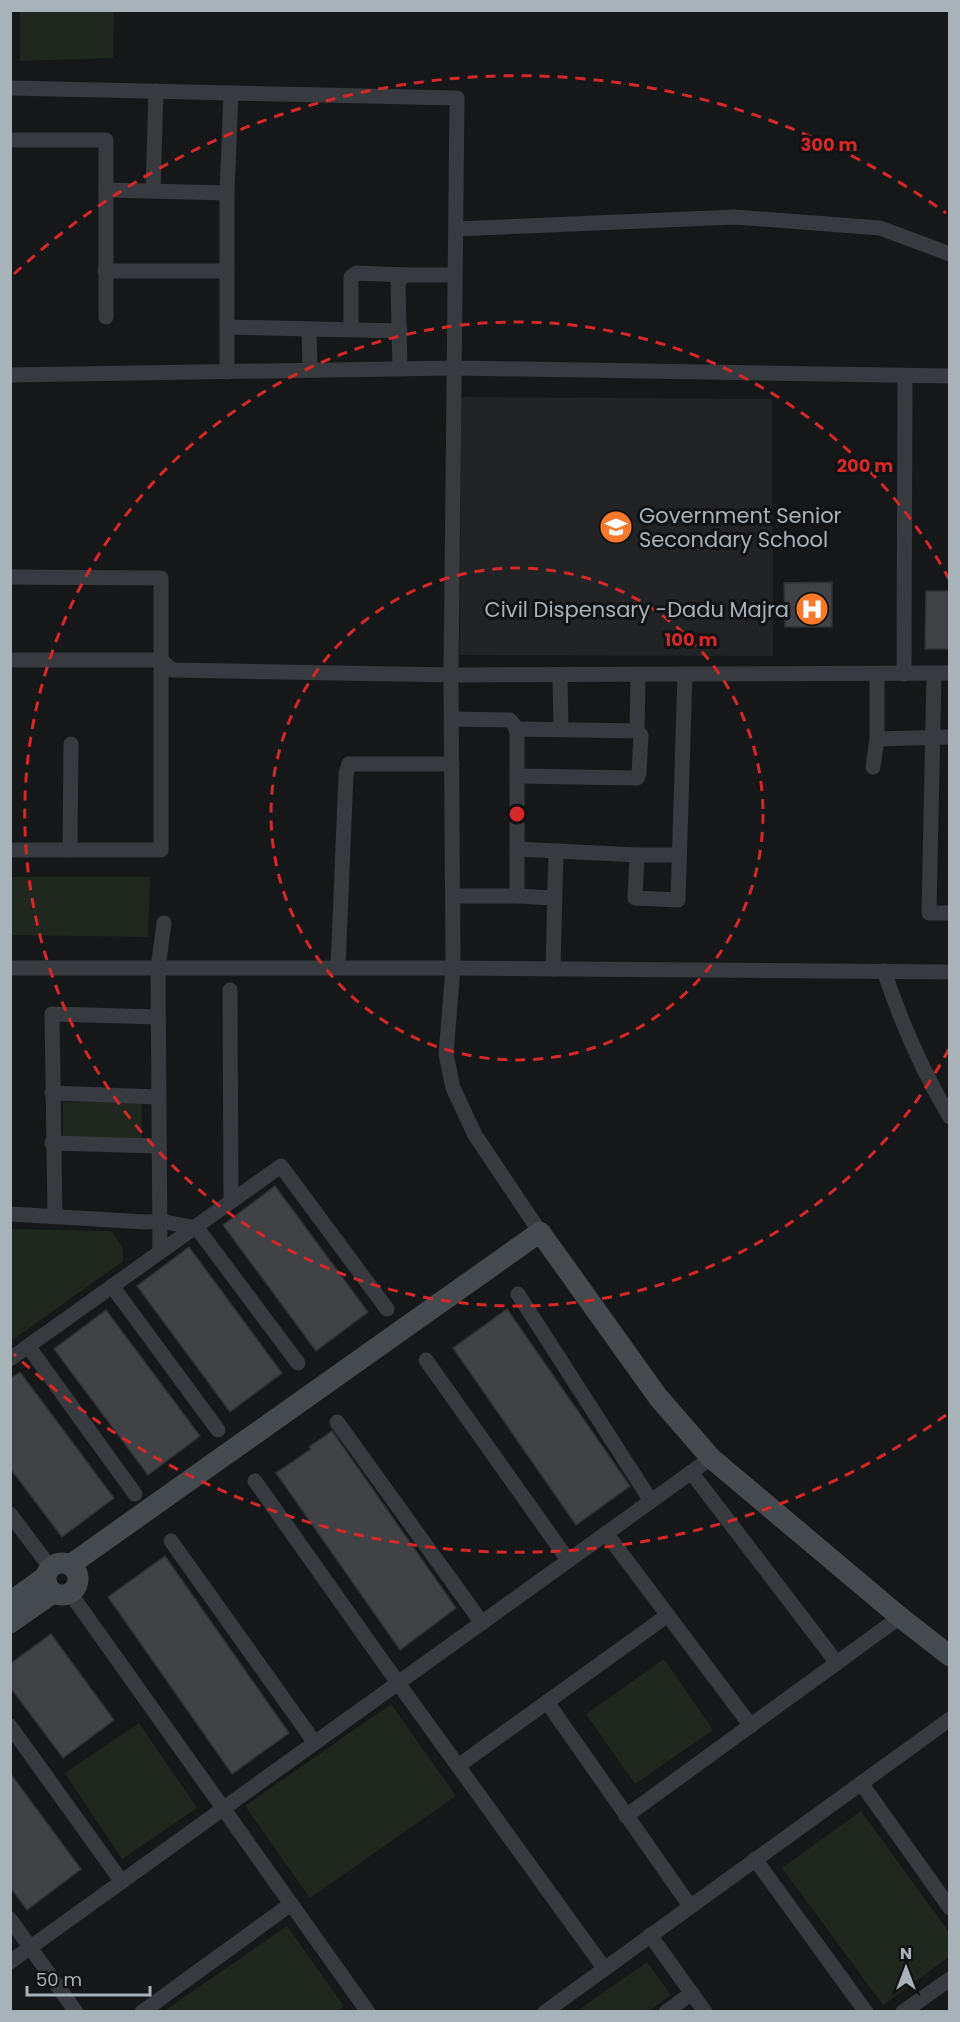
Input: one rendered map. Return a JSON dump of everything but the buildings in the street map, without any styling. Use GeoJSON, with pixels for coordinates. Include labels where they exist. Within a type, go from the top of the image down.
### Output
{"type":"FeatureCollection","features":[{"type":"Feature","properties":{"kind":"street"},"geometry":{"type":"LineString","coordinates":[[10,88],[458,98],[451,675],[453,968],[446,1054],[453,1088],[475,1136],[540,1232],[658,1397],[711,1458],[900,1617],[950,1656]]}},
{"type":"Feature","properties":{"kind":"street"},"geometry":{"type":"LineString","coordinates":[[153,191],[156,92]]}},
{"type":"Feature","properties":{"kind":"street"},"geometry":{"type":"LineString","coordinates":[[227,372],[227,193],[231,93]]}},
{"type":"Feature","properties":{"kind":"street"},"geometry":{"type":"LineString","coordinates":[[10,140],[106,140],[106,317]]}},
{"type":"Feature","properties":{"kind":"street"},"geometry":{"type":"LineString","coordinates":[[106,190],[227,193]]}},
{"type":"Feature","properties":{"kind":"street"},"geometry":{"type":"LineString","coordinates":[[456,229],[735,217],[880,228],[950,254]]}},
{"type":"Feature","properties":{"kind":"street"},"geometry":{"type":"LineString","coordinates":[[105,271],[227,271]]}},
{"type":"Feature","properties":{"kind":"street"},"geometry":{"type":"LineString","coordinates":[[351,329],[351,277],[356,273],[455,275]]}},
{"type":"Feature","properties":{"kind":"street"},"geometry":{"type":"LineString","coordinates":[[400,369],[398,284],[400,279],[406,275]]}},
{"type":"Feature","properties":{"kind":"street"},"geometry":{"type":"LineString","coordinates":[[227,327],[400,331]]}},
{"type":"Feature","properties":{"kind":"street"},"geometry":{"type":"LineString","coordinates":[[309,329],[310,370]]}},
{"type":"Feature","properties":{"kind":"street"},"geometry":{"type":"LineString","coordinates":[[10,375],[454,368],[950,376]]}},
{"type":"Feature","properties":{"kind":"street"},"geometry":{"type":"LineString","coordinates":[[904,674],[905,376]]}},
{"type":"Feature","properties":{"kind":"street"},"geometry":{"type":"LineString","coordinates":[[10,577],[161,578],[161,850],[10,850]]}},
{"type":"Feature","properties":{"kind":"street"},"geometry":{"type":"LineString","coordinates":[[10,660],[161,660],[172,670],[451,675],[942,674],[933,738],[929,913],[950,913]]}},
{"type":"Feature","properties":{"kind":"street"},"geometry":{"type":"LineString","coordinates":[[637,855],[635,898],[678,900],[685,674]]}},
{"type":"Feature","properties":{"kind":"street"},"geometry":{"type":"LineString","coordinates":[[873,767],[877,739],[877,674]]}},
{"type":"Feature","properties":{"kind":"street"},"geometry":{"type":"LineString","coordinates":[[560,675],[561,729]]}},
{"type":"Feature","properties":{"kind":"street"},"geometry":{"type":"LineString","coordinates":[[517,776],[637,778],[641,735],[637,731],[638,675]]}},
{"type":"Feature","properties":{"kind":"street"},"geometry":{"type":"LineString","coordinates":[[452,719],[510,720],[516,729],[517,896]]}},
{"type":"Feature","properties":{"kind":"street"},"geometry":{"type":"LineString","coordinates":[[516,729],[637,731]]}},
{"type":"Feature","properties":{"kind":"street"},"geometry":{"type":"LineString","coordinates":[[877,739],[950,737]]}},
{"type":"Feature","properties":{"kind":"street"},"geometry":{"type":"LineString","coordinates":[[70,850],[71,744]]}},
{"type":"Feature","properties":{"kind":"street"},"geometry":{"type":"LineString","coordinates":[[338,968],[346,774],[349,765],[452,765]]}},
{"type":"Feature","properties":{"kind":"street"},"geometry":{"type":"LineString","coordinates":[[517,849],[680,855]]}},
{"type":"Feature","properties":{"kind":"street"},"geometry":{"type":"LineString","coordinates":[[554,969],[556,851]]}},
{"type":"Feature","properties":{"kind":"street"},"geometry":{"type":"LineString","coordinates":[[453,896],[554,898]]}},
{"type":"Feature","properties":{"kind":"street"},"geometry":{"type":"LineString","coordinates":[[160,1251],[158,968],[164,923]]}},
{"type":"Feature","properties":{"kind":"street"},"geometry":{"type":"LineString","coordinates":[[10,968],[453,968],[950,972]]}},
{"type":"Feature","properties":{"kind":"street"},"geometry":{"type":"LineString","coordinates":[[885,971],[894,1000],[930,1084],[950,1117]]}},
{"type":"Feature","properties":{"kind":"street"},"geometry":{"type":"LineString","coordinates":[[230,990],[231,1201]]}},
{"type":"Feature","properties":{"kind":"street"},"geometry":{"type":"LineString","coordinates":[[55,1216],[52,1143],[52,1014],[158,1017]]}},
{"type":"Feature","properties":{"kind":"street"},"geometry":{"type":"LineString","coordinates":[[52,1093],[158,1097]]}},
{"type":"Feature","properties":{"kind":"street"},"geometry":{"type":"LineString","coordinates":[[52,1143],[158,1146]]}},
{"type":"Feature","properties":{"kind":"street"},"geometry":{"type":"LineString","coordinates":[[10,1359],[281,1166],[387,1309]]}},
{"type":"Feature","properties":{"kind":"street"},"geometry":{"type":"LineString","coordinates":[[10,1214],[160,1221],[197,1228],[298,1362]]}},
{"type":"Feature","properties":{"kind":"street"},"geometry":{"type":"LineString","coordinates":[[10,1623],[58,1579],[540,1232]]}},
{"type":"Feature","properties":{"kind":"street"},"geometry":{"type":"LineString","coordinates":[[112,1286],[218,1430]]}},
{"type":"Feature","properties":{"kind":"street"},"geometry":{"type":"LineString","coordinates":[[518,1294],[651,1501]]}},
{"type":"Feature","properties":{"kind":"street"},"geometry":{"type":"LineString","coordinates":[[28,1346],[135,1494]]}},
{"type":"Feature","properties":{"kind":"street"},"geometry":{"type":"LineString","coordinates":[[426,1359],[568,1560]]}},
{"type":"Feature","properties":{"kind":"street"},"geometry":{"type":"LineString","coordinates":[[337,1422],[482,1623]]}},
{"type":"Feature","properties":{"kind":"street"},"geometry":{"type":"LineString","coordinates":[[10,1962],[711,1458]]}},
{"type":"Feature","properties":{"kind":"street"},"geometry":{"type":"LineString","coordinates":[[691,1472],[837,1663]]}},
{"type":"Feature","properties":{"kind":"street"},"geometry":{"type":"LineString","coordinates":[[255,1481],[604,1968]]}},
{"type":"Feature","properties":{"kind":"street"},"geometry":{"type":"LineString","coordinates":[[10,1514],[224,1808],[364,2010]]}},
{"type":"Feature","properties":{"kind":"street"},"geometry":{"type":"LineString","coordinates":[[606,1533],[751,1726]]}},
{"type":"Feature","properties":{"kind":"street"},"geometry":{"type":"LineString","coordinates":[[171,1540],[315,1743]]}},
{"type":"Feature","properties":{"kind":"street"},"geometry":{"type":"LineString","coordinates":[[10,1602],[58,1579]]}},
{"type":"Feature","properties":{"kind":"street"},"geometry":{"type":"LineString","coordinates":[[458,1766],[668,1615]]}},
{"type":"Feature","properties":{"kind":"street"},"geometry":{"type":"LineString","coordinates":[[626,1816],[900,1617]]}},
{"type":"Feature","properties":{"kind":"street"},"geometry":{"type":"LineString","coordinates":[[547,1702],[690,1906]]}},
{"type":"Feature","properties":{"kind":"street"},"geometry":{"type":"LineString","coordinates":[[545,2012],[950,1719]]}},
{"type":"Feature","properties":{"kind":"street"},"geometry":{"type":"LineString","coordinates":[[10,1726],[122,1881]]}},
{"type":"Feature","properties":{"kind":"street"},"geometry":{"type":"LineString","coordinates":[[861,1783],[950,1908]]}},
{"type":"Feature","properties":{"kind":"street"},"geometry":{"type":"LineString","coordinates":[[755,1859],[866,2012]]}},
{"type":"Feature","properties":{"kind":"street"},"geometry":{"type":"LineString","coordinates":[[142,2012],[291,1904]]}},
{"type":"Feature","properties":{"kind":"street"},"geometry":{"type":"LineString","coordinates":[[10,1919],[76,2012]]}},
{"type":"Feature","properties":{"kind":"street"},"geometry":{"type":"LineString","coordinates":[[650,1935],[705,2012]]}},
{"type":"Feature","properties":{"kind":"street"},"geometry":{"type":"LineString","coordinates":[[903,2012],[950,1979]]}},
{"type":"Feature","properties":{"kind":"street"},"geometry":{"type":"LineString","coordinates":[[666,2012],[692,1993]]}},
{"type":"Feature","properties":{"kind":"shaded area"},"geometry":{"type":"Polygon","coordinates":[[[20,11],[114,11],[113,58],[20,61],[20,11]]]}},
{"type":"Feature","properties":{"kind":"shaded area","name":"Government Senior Secondary School"},"geometry":{"type":"Polygon","coordinates":[[[461,397],[772,399],[773,656],[460,655],[461,397]]]}},
{"type":"Feature","properties":{"kind":"shaded area"},"geometry":{"type":"Polygon","coordinates":[[[11,877],[150,877],[148,937],[11,935],[11,877]]]}},
{"type":"Feature","properties":{"kind":"shaded area"},"geometry":{"type":"Polygon","coordinates":[[[63,1102],[142,1103],[142,1138],[63,1137],[63,1102]]]}},
{"type":"Feature","properties":{"kind":"shaded area"},"geometry":{"type":"Polygon","coordinates":[[[11,1229],[111,1231],[121,1245],[123,1261],[11,1341],[11,1229]]]}},
{"type":"Feature","properties":{"kind":"shaded area"},"geometry":{"type":"Polygon","coordinates":[[[664,1659],[713,1730],[635,1784],[586,1714],[664,1659]]]}},
{"type":"Feature","properties":{"kind":"shaded area"},"geometry":{"type":"Polygon","coordinates":[[[391,1704],[456,1796],[310,1898],[245,1806],[391,1704]]]}},
{"type":"Feature","properties":{"kind":"shaded area"},"geometry":{"type":"Polygon","coordinates":[[[139,1723],[197,1808],[122,1859],[65,1773],[139,1723]]]}},
{"type":"Feature","properties":{"kind":"shaded area"},"geometry":{"type":"Polygon","coordinates":[[[861,1811],[949,1932],[949,1957],[883,2005],[782,1868],[861,1811]]]}},
{"type":"Feature","properties":{"kind":"shaded area"},"geometry":{"type":"Polygon","coordinates":[[[287,1926],[344,2006],[337,2012],[164,2011],[287,1926]]]}},
{"type":"Feature","properties":{"kind":"shaded area"},"geometry":{"type":"Polygon","coordinates":[[[647,1962],[671,1995],[649,2011],[577,2011],[647,1962]]]}},
{"type":"Feature","properties":{"kind":"place","name":"Government Senior Secondary School"},"geometry":{"type":"Point","coordinates":[616,527]}},
{"type":"Feature","properties":{"kind":"place","name":"Civil Dispensary -Dadu Majra"},"geometry":{"type":"Point","coordinates":[812,609]}}]}
